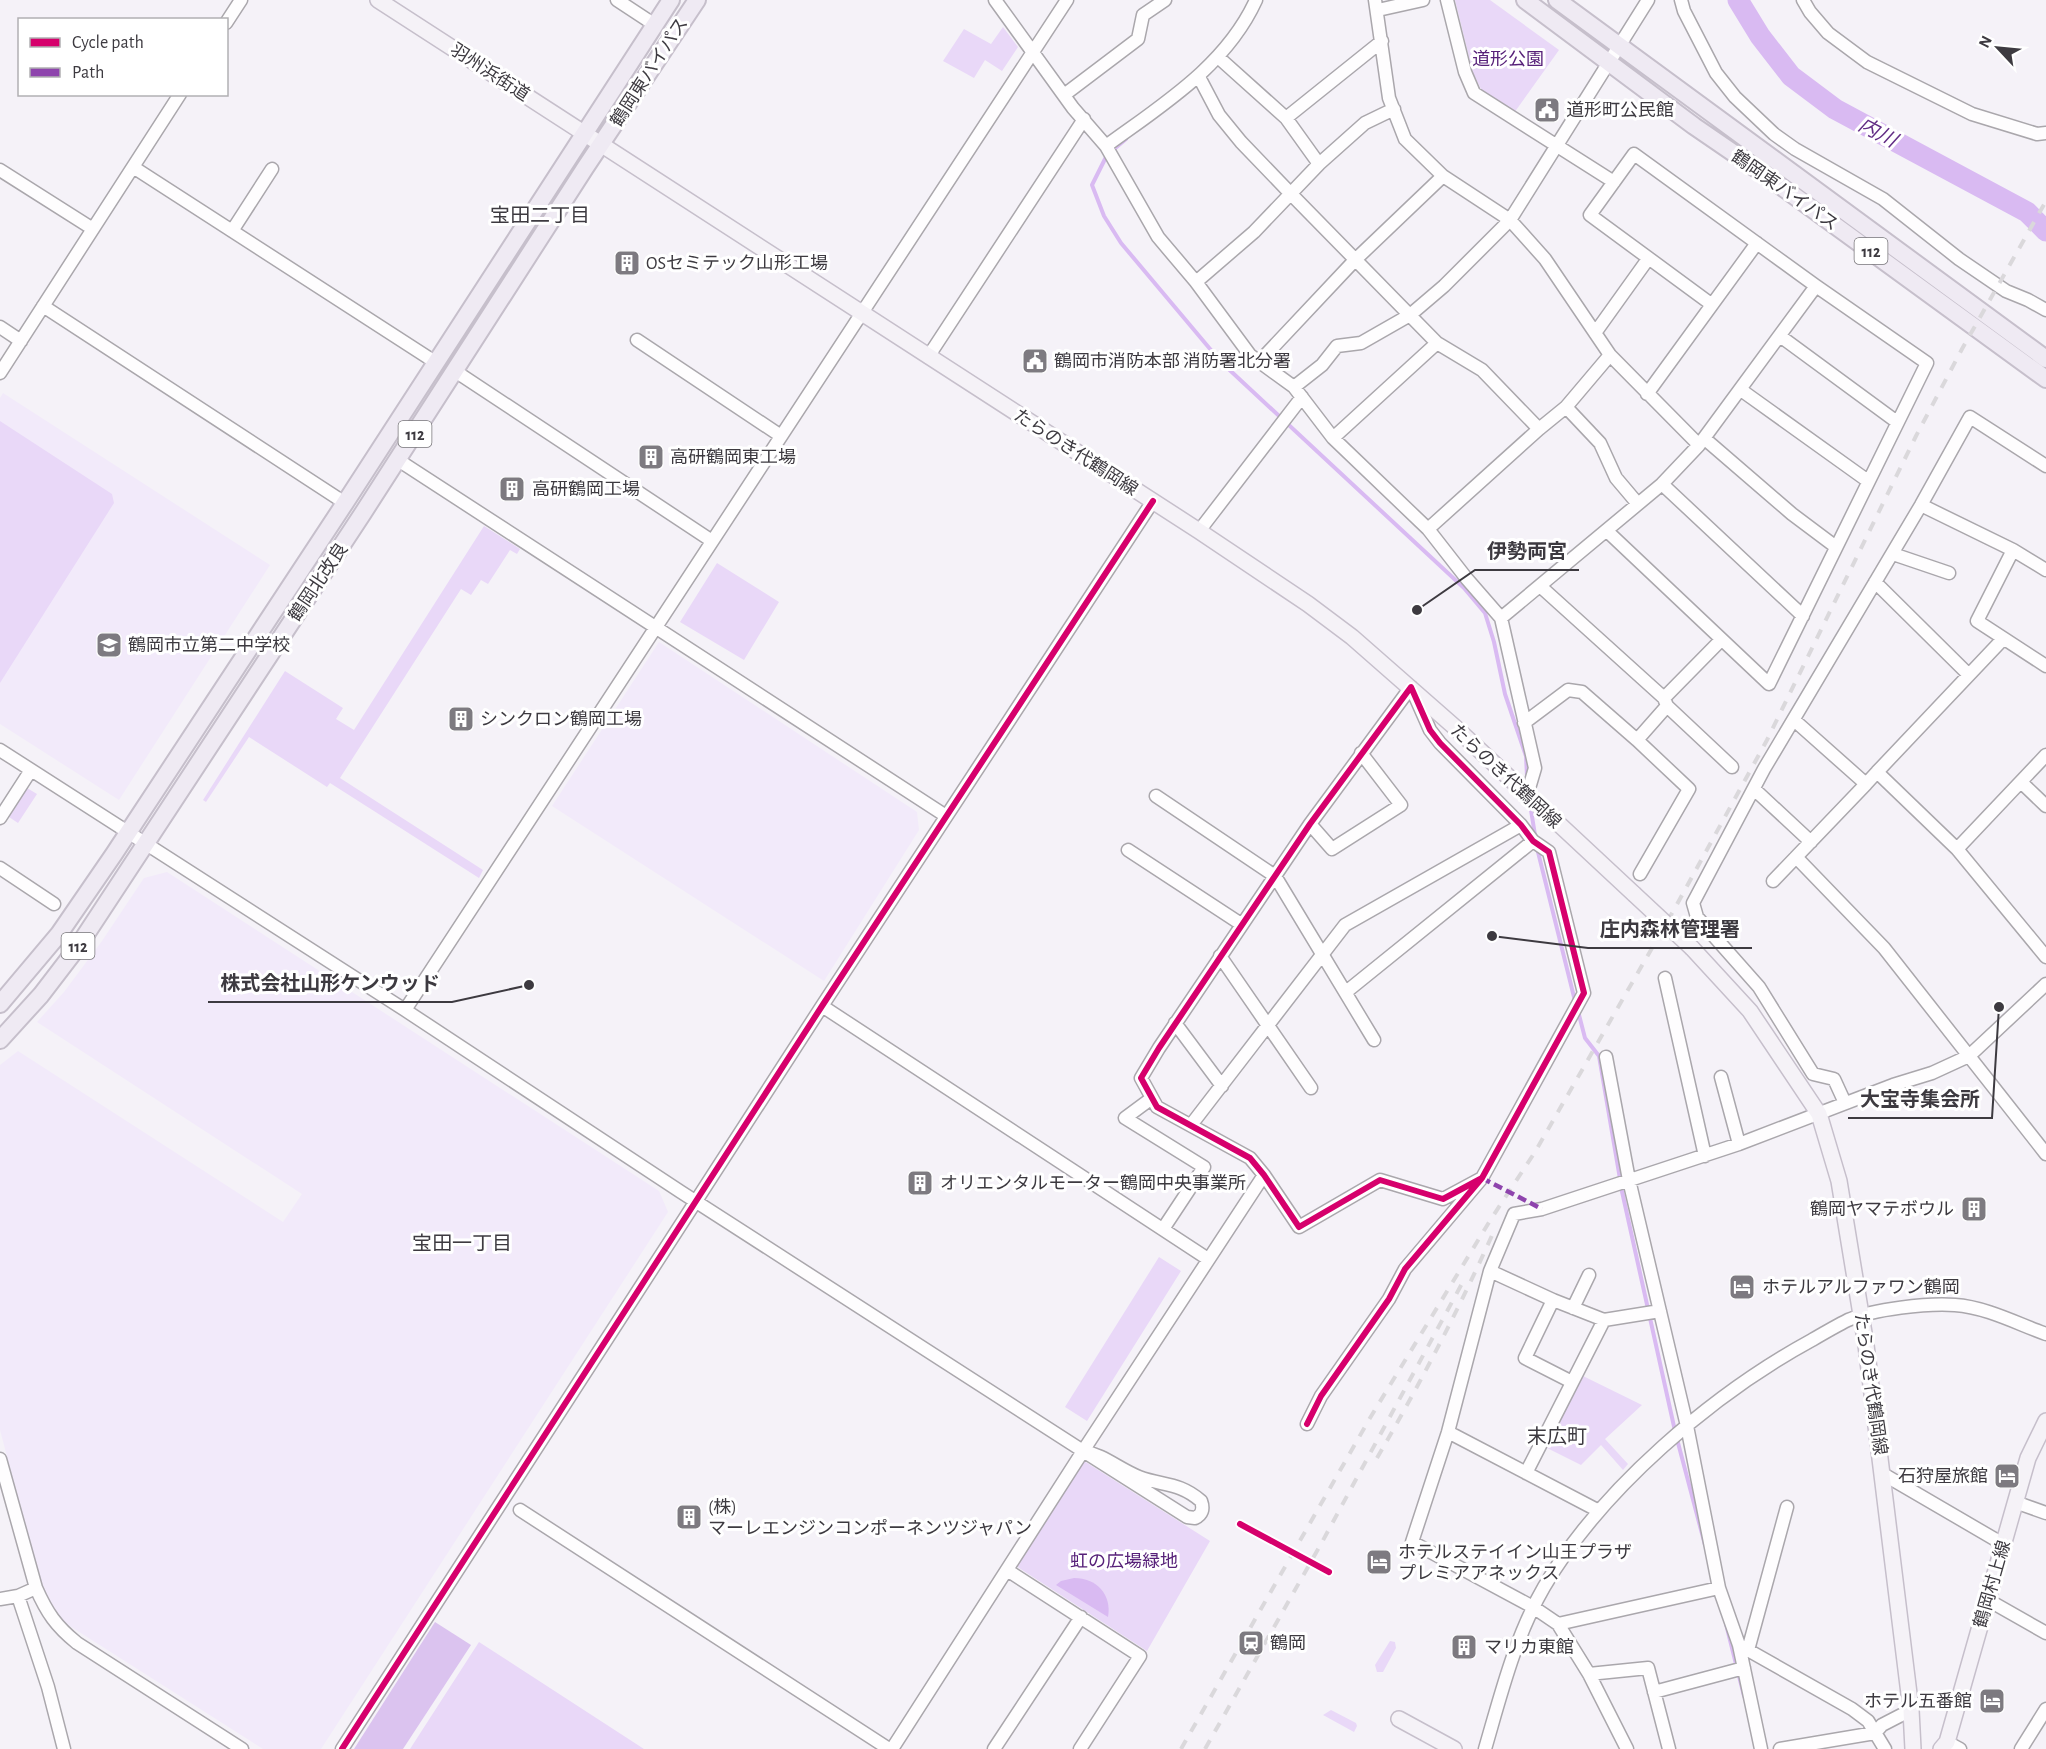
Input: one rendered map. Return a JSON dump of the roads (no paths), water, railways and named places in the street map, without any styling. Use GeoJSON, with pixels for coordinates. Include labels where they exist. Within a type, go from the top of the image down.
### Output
{"type":"FeatureCollection","features":[{"type":"Feature","properties":{"kind":"highway","name":"鶴岡東バイパス"},"geometry":{"type":"LineString","coordinates":[[585,134],[672,0]]}},
{"type":"Feature","properties":{"kind":"highway","name":"鶴岡東バイパス"},"geometry":{"type":"LineString","coordinates":[[601,144],[697,0]]}},
{"type":"Feature","properties":{"kind":"highway","name":"鶴岡東バイパス"},"geometry":{"type":"LineString","coordinates":[[1525,0],[1694,126],[1767,176],[2046,379]]}},
{"type":"Feature","properties":{"kind":"highway","name":"鶴岡東バイパス"},"geometry":{"type":"LineString","coordinates":[[1557,0],[2046,359]]}},
{"type":"Feature","properties":{"kind":"highway","name":"鶴岡北改良"},"geometry":{"type":"LineString","coordinates":[[0,1004],[59,934],[128,832],[585,134]]}},
{"type":"Feature","properties":{"kind":"highway","name":"鶴岡北改良"},"geometry":{"type":"LineString","coordinates":[[0,1040],[41,995],[77,948],[398,460],[601,144]]}},
{"type":"Feature","properties":{"kind":"main road","name":"羽州浜街道"},"geometry":{"type":"LineString","coordinates":[[378,0],[601,144]]}},
{"type":"Feature","properties":{"kind":"main road","name":"たらのき代鶴岡線"},"geometry":{"type":"LineString","coordinates":[[601,144],[1199,531],[1353,637],[1411,687],[1692,948],[1750,1011],[1819,1114],[1839,1181],[1862,1316],[1883,1474],[1911,1710],[1913,1749]]}},
{"type":"Feature","properties":{"kind":"main road","name":"鶴岡村上線"},"geometry":{"type":"LineString","coordinates":[[1949,1747],[2028,1458],[2046,1421]]}},
{"type":"Feature","properties":{"kind":"main road"},"geometry":{"type":"LineString","coordinates":[[1399,1719],[1454,1749]]}},
{"type":"Feature","properties":{"kind":"street"},"geometry":{"type":"LineString","coordinates":[[228,20],[241,0]]}},
{"type":"Feature","properties":{"kind":"street"},"geometry":{"type":"LineString","coordinates":[[618,0],[655,25]]}},
{"type":"Feature","properties":{"kind":"street"},"geometry":{"type":"LineString","coordinates":[[995,0],[1064,95],[1106,146],[1158,237],[1196,282],[1250,356],[1294,387],[1333,438],[1428,530],[1502,618],[1535,768],[1527,795]]}},
{"type":"Feature","properties":{"kind":"street"},"geometry":{"type":"LineString","coordinates":[[405,1010],[1067,0]]}},
{"type":"Feature","properties":{"kind":"street"},"geometry":{"type":"LineString","coordinates":[[1064,95],[1138,39],[1143,15],[1164,0]]}},
{"type":"Feature","properties":{"kind":"street"},"geometry":{"type":"LineString","coordinates":[[1106,146],[1199,77],[1218,57],[1242,25],[1256,0]]}},
{"type":"Feature","properties":{"kind":"street"},"geometry":{"type":"LineString","coordinates":[[1424,0],[1377,5],[1389,98],[1405,139],[1443,176],[1510,220],[1545,259],[1610,355],[1647,394],[1702,442],[1836,547]]}},
{"type":"Feature","properties":{"kind":"street"},"geometry":{"type":"LineString","coordinates":[[1447,0],[1465,72],[1474,93],[1614,182]]}},
{"type":"Feature","properties":{"kind":"street"},"geometry":{"type":"LineString","coordinates":[[1294,387],[1322,365],[1337,346],[1361,343],[1410,315],[1444,286],[1510,220],[1648,0]]}},
{"type":"Feature","properties":{"kind":"street"},"geometry":{"type":"LineString","coordinates":[[1681,0],[1684,11],[1716,73],[1735,97],[1761,123],[1794,149],[1883,199],[1959,259],[2006,291],[2046,310]]}},
{"type":"Feature","properties":{"kind":"street"},"geometry":{"type":"LineString","coordinates":[[1803,0],[1828,33],[1867,62],[1972,114],[2037,134],[2046,133]]}},
{"type":"Feature","properties":{"kind":"street"},"geometry":{"type":"LineString","coordinates":[[1286,118],[1382,41]]}},
{"type":"Feature","properties":{"kind":"street"},"geometry":{"type":"LineString","coordinates":[[1218,57],[1286,118],[1319,164]]}},
{"type":"Feature","properties":{"kind":"street"},"geometry":{"type":"LineString","coordinates":[[1199,77],[1219,115],[1241,142],[1290,193],[1437,343],[1482,370],[1539,429]]}},
{"type":"Feature","properties":{"kind":"street"},"geometry":{"type":"LineString","coordinates":[[0,373],[179,96]]}},
{"type":"Feature","properties":{"kind":"street"},"geometry":{"type":"LineString","coordinates":[[1196,282],[1254,231],[1319,164],[1365,123],[1394,109]]}},
{"type":"Feature","properties":{"kind":"street"},"geometry":{"type":"LineString","coordinates":[[928,357],[1083,119]]}},
{"type":"Feature","properties":{"kind":"street"},"geometry":{"type":"LineString","coordinates":[[1607,531],[1769,684],[1927,363],[1634,154],[1590,215],[1711,304]]}},
{"type":"Feature","properties":{"kind":"street"},"geometry":{"type":"LineString","coordinates":[[133,167],[435,362]]}},
{"type":"Feature","properties":{"kind":"street"},"geometry":{"type":"LineString","coordinates":[[232,231],[272,169]]}},
{"type":"Feature","properties":{"kind":"street"},"geometry":{"type":"LineString","coordinates":[[0,170],[93,229]]}},
{"type":"Feature","properties":{"kind":"street"},"geometry":{"type":"LineString","coordinates":[[1260,361],[1355,260],[1443,176]]}},
{"type":"Feature","properties":{"kind":"street"},"geometry":{"type":"LineString","coordinates":[[1647,394],[1757,243]]}},
{"type":"Feature","properties":{"kind":"street"},"geometry":{"type":"LineString","coordinates":[[1595,333],[1648,259]]}},
{"type":"Feature","properties":{"kind":"street"},"geometry":{"type":"LineString","coordinates":[[1502,618],[1662,484],[1702,442],[1816,286]]}},
{"type":"Feature","properties":{"kind":"street"},"geometry":{"type":"LineString","coordinates":[[43,306],[345,503]]}},
{"type":"Feature","properties":{"kind":"street"},"geometry":{"type":"LineString","coordinates":[[0,327],[21,341]]}},
{"type":"Feature","properties":{"kind":"street"},"geometry":{"type":"LineString","coordinates":[[1780,336],[1897,422]]}},
{"type":"Feature","properties":{"kind":"street"},"geometry":{"type":"LineString","coordinates":[[637,340],[781,436]]}},
{"type":"Feature","properties":{"kind":"street"},"geometry":{"type":"LineString","coordinates":[[1333,438],[1437,343]]}},
{"type":"Feature","properties":{"kind":"street"},"geometry":{"type":"LineString","coordinates":[[1428,530],[1566,407],[1610,355]]}},
{"type":"Feature","properties":{"kind":"street"},"geometry":{"type":"LineString","coordinates":[[455,371],[712,541]]}},
{"type":"Feature","properties":{"kind":"street"},"geometry":{"type":"LineString","coordinates":[[1741,390],[1868,482]]}},
{"type":"Feature","properties":{"kind":"street"},"geometry":{"type":"LineString","coordinates":[[1199,531],[1302,398]]}},
{"type":"Feature","properties":{"kind":"street"},"geometry":{"type":"LineString","coordinates":[[1566,407],[1600,443],[1616,478],[1638,504]]}},
{"type":"Feature","properties":{"kind":"street"},"geometry":{"type":"LineString","coordinates":[[1845,1103],[1834,1079],[1813,1074],[1759,987],[1697,917],[1693,903],[1754,789],[1893,554],[1970,417],[2046,465]]}},
{"type":"Feature","properties":{"kind":"street"},"geometry":{"type":"LineString","coordinates":[[398,460],[946,816]]}},
{"type":"Feature","properties":{"kind":"street"},"geometry":{"type":"LineString","coordinates":[[1662,484],[1803,616]]}},
{"type":"Feature","properties":{"kind":"street"},"geometry":{"type":"LineString","coordinates":[[342,1749],[822,1006],[1153,501]]}},
{"type":"Feature","properties":{"kind":"street"},"geometry":{"type":"LineString","coordinates":[[1921,505],[2013,550],[2046,570]]}},
{"type":"Feature","properties":{"kind":"street"},"geometry":{"type":"LineString","coordinates":[[2013,550],[1977,621],[2046,666]]}},
{"type":"Feature","properties":{"kind":"street"},"geometry":{"type":"LineString","coordinates":[[1893,554],[1949,573]]}},
{"type":"Feature","properties":{"kind":"street"},"geometry":{"type":"LineString","coordinates":[[1875,582],[1969,675]]}},
{"type":"Feature","properties":{"kind":"street"},"geometry":{"type":"LineString","coordinates":[[1540,586],[1666,702],[1732,767]]}},
{"type":"Feature","properties":{"kind":"street"},"geometry":{"type":"LineString","coordinates":[[1773,881],[2003,639]]}},
{"type":"Feature","properties":{"kind":"street"},"geometry":{"type":"LineString","coordinates":[[1637,740],[1666,702],[1721,640]]}},
{"type":"Feature","properties":{"kind":"street"},"geometry":{"type":"LineString","coordinates":[[1306,1424],[1321,1396],[1389,1299],[1405,1269],[1482,1178],[1584,993],[1549,852],[1533,842],[1521,825],[1440,743],[1430,730],[1411,687],[1310,824],[1241,924],[1141,1078],[1157,1107],[1250,1158],[1299,1227],[1380,1180],[1443,1199],[1482,1178]]}},
{"type":"Feature","properties":{"kind":"street"},"geometry":{"type":"LineString","coordinates":[[1524,723],[1568,690],[1582,692],[1689,789],[1640,874]]}},
{"type":"Feature","properties":{"kind":"street"},"geometry":{"type":"LineString","coordinates":[[1794,720],[1866,784]]}},
{"type":"Feature","properties":{"kind":"street"},"geometry":{"type":"LineString","coordinates":[[0,750],[405,1010],[696,1202],[1083,1451],[1187,1517],[1195,1518],[1202,1513],[1201,1501],[1179,1486],[1141,1477],[1099,1454],[1083,1451]]}},
{"type":"Feature","properties":{"kind":"street"},"geometry":{"type":"LineString","coordinates":[[1310,824],[1332,849],[1401,805],[1361,753]]}},
{"type":"Feature","properties":{"kind":"street"},"geometry":{"type":"LineString","coordinates":[[1957,849],[2046,755]]}},
{"type":"Feature","properties":{"kind":"street"},"geometry":{"type":"LineString","coordinates":[[0,818],[31,770]]}},
{"type":"Feature","properties":{"kind":"street"},"geometry":{"type":"LineString","coordinates":[[1877,772],[1957,849],[2046,957]]}},
{"type":"Feature","properties":{"kind":"street"},"geometry":{"type":"LineString","coordinates":[[2020,782],[2046,806]]}},
{"type":"Feature","properties":{"kind":"street"},"geometry":{"type":"LineString","coordinates":[[1754,789],[1811,842]]}},
{"type":"Feature","properties":{"kind":"street"},"geometry":{"type":"LineString","coordinates":[[1156,796],[1275,876],[1374,1040]]}},
{"type":"Feature","properties":{"kind":"street"},"geometry":{"type":"LineString","coordinates":[[1191,1125],[1345,925],[1521,825]]}},
{"type":"Feature","properties":{"kind":"street"},"geometry":{"type":"LineString","coordinates":[[1346,992],[1533,842]]}},
{"type":"Feature","properties":{"kind":"street"},"geometry":{"type":"LineString","coordinates":[[1128,850],[1241,924]]}},
{"type":"Feature","properties":{"kind":"street"},"geometry":{"type":"LineString","coordinates":[[1796,857],[1884,948],[2046,1154]]}},
{"type":"Feature","properties":{"kind":"street"},"geometry":{"type":"LineString","coordinates":[[0,868],[54,904]]}},
{"type":"Feature","properties":{"kind":"street"},"geometry":{"type":"LineString","coordinates":[[1220,956],[1311,1088]]}},
{"type":"Feature","properties":{"kind":"street"},"geometry":{"type":"LineString","coordinates":[[1665,978],[1705,1156]]}},
{"type":"Feature","properties":{"kind":"street"},"geometry":{"type":"LineString","coordinates":[[1627,1749],[1589,1674],[1558,1624],[1533,1606],[1412,1542],[1449,1432],[1490,1271],[1514,1214],[1542,1209],[1705,1156],[1932,1073],[1969,1056],[2046,984]]}},
{"type":"Feature","properties":{"kind":"street"},"geometry":{"type":"LineString","coordinates":[[822,1006],[1208,1259]]}},
{"type":"Feature","properties":{"kind":"street"},"geometry":{"type":"LineString","coordinates":[[1176,1023],[1222,1086]]}},
{"type":"Feature","properties":{"kind":"street"},"geometry":{"type":"LineString","coordinates":[[1606,1057],[1629,1180],[1687,1426],[1719,1588],[1743,1647],[1744,1668],[1761,1749]]}},
{"type":"Feature","properties":{"kind":"street"},"geometry":{"type":"LineString","coordinates":[[1720,1077],[1739,1144]]}},
{"type":"Feature","properties":{"kind":"street"},"geometry":{"type":"LineString","coordinates":[[1152,1098],[1125,1118],[1204,1167],[1163,1229]]}},
{"type":"Feature","properties":{"kind":"street"},"geometry":{"type":"LineString","coordinates":[[520,1510],[890,1749],[1264,1175]]}},
{"type":"Feature","properties":{"kind":"street"},"geometry":{"type":"LineString","coordinates":[[1490,1271],[1604,1320],[1660,1311]]}},
{"type":"Feature","properties":{"kind":"street"},"geometry":{"type":"LineString","coordinates":[[1574,1308],[1589,1275]]}},
{"type":"Feature","properties":{"kind":"street"},"geometry":{"type":"LineString","coordinates":[[1553,1300],[1526,1358],[1572,1382]]}},
{"type":"Feature","properties":{"kind":"street"},"geometry":{"type":"LineString","coordinates":[[1485,1749],[1505,1678],[1533,1606],[1559,1563],[1599,1511],[1630,1478],[1687,1426],[1755,1373],[1848,1320],[1886,1310],[1957,1305],[1981,1310],[2046,1334]]}},
{"type":"Feature","properties":{"kind":"street"},"geometry":{"type":"LineString","coordinates":[[1526,1473],[1604,1320]]}},
{"type":"Feature","properties":{"kind":"street"},"geometry":{"type":"LineString","coordinates":[[1449,1432],[1599,1511]]}},
{"type":"Feature","properties":{"kind":"street"},"geometry":{"type":"LineString","coordinates":[[0,1459],[36,1588],[52,1620],[77,1643],[242,1749]]}},
{"type":"Feature","properties":{"kind":"street"},"geometry":{"type":"LineString","coordinates":[[1883,1474],[2003,1544]]}},
{"type":"Feature","properties":{"kind":"street"},"geometry":{"type":"LineString","coordinates":[[2015,1502],[2046,1513]]}},
{"type":"Feature","properties":{"kind":"street"},"geometry":{"type":"LineString","coordinates":[[1743,1647],[1786,1508]]}},
{"type":"Feature","properties":{"kind":"street"},"geometry":{"type":"LineString","coordinates":[[1007,1570],[1140,1656],[1080,1749]]}},
{"type":"Feature","properties":{"kind":"street"},"geometry":{"type":"LineString","coordinates":[[0,1599],[18,1596],[36,1588]]}},
{"type":"Feature","properties":{"kind":"street"},"geometry":{"type":"LineString","coordinates":[[1558,1624],[1719,1588]]}},
{"type":"Feature","properties":{"kind":"street"},"geometry":{"type":"LineString","coordinates":[[18,1596],[48,1688],[64,1749]]}},
{"type":"Feature","properties":{"kind":"street"},"geometry":{"type":"LineString","coordinates":[[1988,1600],[2046,1633]]}},
{"type":"Feature","properties":{"kind":"street"},"geometry":{"type":"LineString","coordinates":[[994,1749],[1080,1617]]}},
{"type":"Feature","properties":{"kind":"street"},"geometry":{"type":"LineString","coordinates":[[1743,1647],[1852,1709],[1868,1721],[1885,1749]]}},
{"type":"Feature","properties":{"kind":"street"},"geometry":{"type":"LineString","coordinates":[[1589,1674],[1648,1668],[1669,1749]]}},
{"type":"Feature","properties":{"kind":"street"},"geometry":{"type":"LineString","coordinates":[[1654,1692],[1744,1668]]}},
{"type":"Feature","properties":{"kind":"street"},"geometry":{"type":"LineString","coordinates":[[2021,1749],[2046,1709]]}},
{"type":"Feature","properties":{"kind":"street"},"geometry":{"type":"LineString","coordinates":[[1780,1749],[1875,1733],[1882,1725],[1911,1710]]}},
{"type":"Feature","properties":{"kind":"waterway","name":"内川"},"geometry":{"type":"LineString","coordinates":[[1738,0],[1760,36],[1791,76],[1835,109],[2027,212],[2046,231]]}},
{"type":"Feature","properties":{"kind":"waterway"},"geometry":{"type":"LineString","coordinates":[[1126,139],[1107,155],[1092,185],[1104,216],[1121,243],[1221,362],[1464,588],[1485,613],[1505,694],[1526,756],[1527,776]]}},
{"type":"Feature","properties":{"kind":"waterway"},"geometry":{"type":"LineString","coordinates":[[1530,804],[1535,835]]}},
{"type":"Feature","properties":{"kind":"waterway"},"geometry":{"type":"LineString","coordinates":[[1537,848],[1575,1001]]}},
{"type":"Feature","properties":{"kind":"waterway"},"geometry":{"type":"LineString","coordinates":[[1578,1011],[1585,1038],[1599,1056],[1620,1179]]}},
{"type":"Feature","properties":{"kind":"waterway"},"geometry":{"type":"LineString","coordinates":[[1621,1187],[1675,1431]]}},
{"type":"Feature","properties":{"kind":"waterway"},"geometry":{"type":"LineString","coordinates":[[1677,1439],[1705,1545]]}},
{"type":"Feature","properties":{"kind":"waterway"},"geometry":{"type":"LineString","coordinates":[[1726,1624],[1744,1696]]}},
{"type":"Feature","properties":{"kind":"railway"},"geometry":{"type":"LineString","coordinates":[[1181,1749],[1370,1418],[1491,1219],[1535,1152],[1675,908],[1767,740],[1916,436],[1962,349],[2046,201]]}},
{"type":"Feature","properties":{"kind":"railway"},"geometry":{"type":"LineString","coordinates":[[1377,1458],[1438,1346],[1494,1231]]}},
{"type":"Feature","properties":{"kind":"railway"},"geometry":{"type":"LineString","coordinates":[[1205,1749],[1321,1544],[1465,1278]]}},
{"type":"Feature","properties":{"kind":"place","name":"道形町公民館"},"geometry":{"type":"Point","coordinates":[1547,110]}},
{"type":"Feature","properties":{"kind":"place","name":"OSセミテック山形工場"},"geometry":{"type":"Point","coordinates":[627,263]}},
{"type":"Feature","properties":{"kind":"place","name":"鶴岡市消防本部 消防署北分署"},"geometry":{"type":"Point","coordinates":[1035,361]}},
{"type":"Feature","properties":{"kind":"place","name":"高研鶴岡東工場"},"geometry":{"type":"Point","coordinates":[651,457]}},
{"type":"Feature","properties":{"kind":"place","name":"高研鶴岡工場"},"geometry":{"type":"Point","coordinates":[512,489]}},
{"type":"Feature","properties":{"kind":"place","name":"伊勢両宮"},"geometry":{"type":"Point","coordinates":[1417,610]}},
{"type":"Feature","properties":{"kind":"place","name":"鶴岡市立第二中学校"},"geometry":{"type":"Point","coordinates":[109,645]}},
{"type":"Feature","properties":{"kind":"place","name":"シンクロン鶴岡工場"},"geometry":{"type":"Point","coordinates":[461,719]}},
{"type":"Feature","properties":{"kind":"place","name":"庄内森林管理署"},"geometry":{"type":"Point","coordinates":[1492,936]}},
{"type":"Feature","properties":{"kind":"place","name":"株式会社山形ケンウッド"},"geometry":{"type":"Point","coordinates":[529,985]}},
{"type":"Feature","properties":{"kind":"place","name":"大宝寺集会所"},"geometry":{"type":"Point","coordinates":[1999,1007]}},
{"type":"Feature","properties":{"kind":"place","name":"オリエンタルモーター鶴岡中央事業所"},"geometry":{"type":"Point","coordinates":[920,1183]}},
{"type":"Feature","properties":{"kind":"place","name":"鶴岡ヤマテボウル"},"geometry":{"type":"Point","coordinates":[1974,1209]}},
{"type":"Feature","properties":{"kind":"place","name":"ホテルアルファワン鶴岡"},"geometry":{"type":"Point","coordinates":[1742,1287]}},
{"type":"Feature","properties":{"kind":"place","name":"石狩屋旅館"},"geometry":{"type":"Point","coordinates":[2007,1476]}},
{"type":"Feature","properties":{"kind":"place","name":"(株) マーレエンジンコンポーネンツジャパン"},"geometry":{"type":"Point","coordinates":[689,1517]}},
{"type":"Feature","properties":{"kind":"place","name":"ホテルステイイン山王プラザ プレミアアネックス"},"geometry":{"type":"Point","coordinates":[1379,1562]}},
{"type":"Feature","properties":{"kind":"place","name":"鶴岡"},"geometry":{"type":"Point","coordinates":[1251,1643]}},
{"type":"Feature","properties":{"kind":"place","name":"マリカ東館"},"geometry":{"type":"Point","coordinates":[1464,1647]}},
{"type":"Feature","properties":{"kind":"place","name":"ホテル五番館"},"geometry":{"type":"Point","coordinates":[1992,1701]}},
{"type":"Feature","properties":{"kind":"district","name":"宝田二丁目"},"geometry":{"type":"Point","coordinates":[540,215]}},
{"type":"Feature","properties":{"kind":"district","name":"宝田一丁目"},"geometry":{"type":"Point","coordinates":[462,1243]}},
{"type":"Feature","properties":{"kind":"district","name":"末広町"},"geometry":{"type":"Point","coordinates":[1557,1436]}},
{"type":"Feature","properties":{"kind":"park label","name":"道形公園"},"geometry":{"type":"Point","coordinates":[1508,59]}},
{"type":"Feature","properties":{"kind":"park label","name":"虹の広場緑地"},"geometry":{"type":"Point","coordinates":[1124,1561]}}]}
